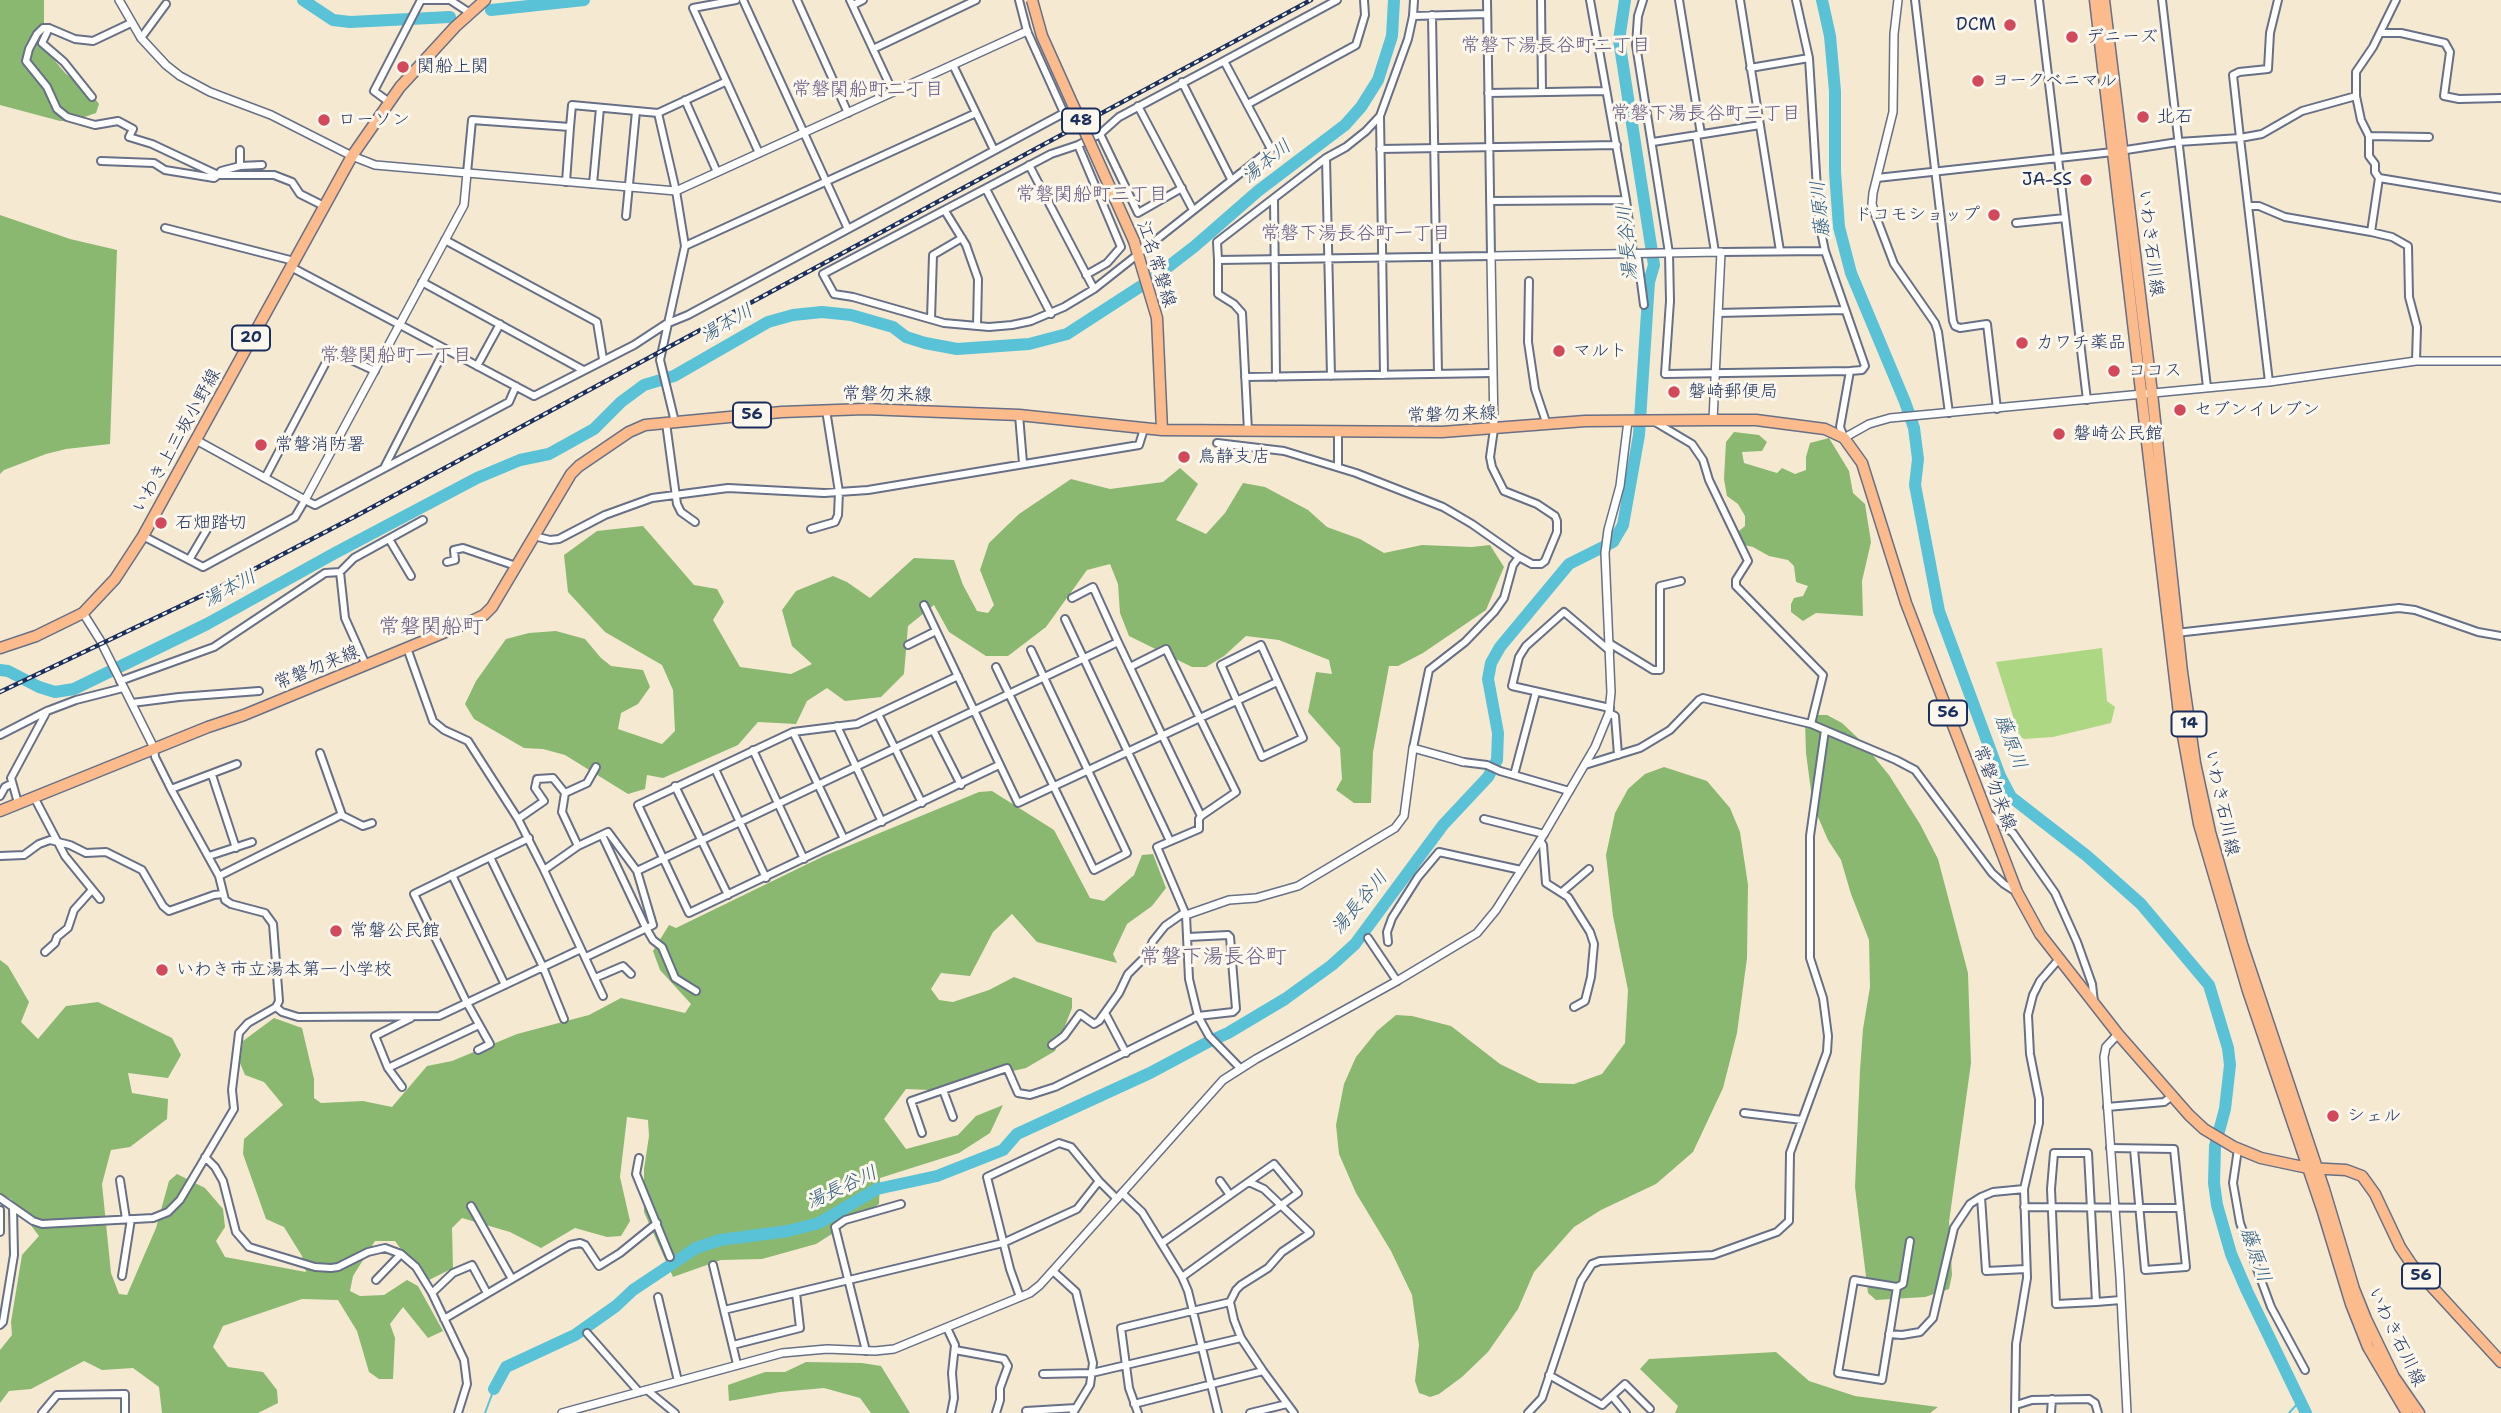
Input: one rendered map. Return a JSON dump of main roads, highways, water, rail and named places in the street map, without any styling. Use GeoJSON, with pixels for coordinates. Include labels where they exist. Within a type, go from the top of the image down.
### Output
{"type":"FeatureCollection","features":[{"type":"Feature","properties":{"kind":"main road","name":"いわき上三坂小野線"},"geometry":{"type":"LineString","coordinates":[[0,648],[36,636],[83,613],[115,579],[143,536],[352,156],[388,102],[413,72],[485,0]]}},
{"type":"Feature","properties":{"kind":"main road","name":"江名常磐線"},"geometry":{"type":"LineString","coordinates":[[1032,0],[1042,36],[1134,241],[1151,290],[1160,347],[1162,430]]}},
{"type":"Feature","properties":{"kind":"main road","name":"いわき石川線"},"geometry":{"type":"LineString","coordinates":[[2095,0],[2152,393],[2174,634]]}},
{"type":"Feature","properties":{"kind":"main road","name":"いわき石川線"},"geometry":{"type":"LineString","coordinates":[[2104,0],[2141,394],[2174,634],[2196,763],[2215,853],[2313,1168],[2359,1327],[2383,1375],[2407,1413]]}},
{"type":"Feature","properties":{"kind":"main road","name":"常磐勿来線"},"geometry":{"type":"LineString","coordinates":[[0,811],[154,748],[244,715],[465,624],[488,612],[564,485],[579,466],[629,432],[645,425],[865,409],[1019,415],[1144,429],[1251,432],[1494,429],[1585,421],[1713,419],[1756,420],[1825,429],[1844,438],[1862,463],[1906,603],[2017,892],[2040,934],[2118,1034],[2204,1129],[2236,1148],[2262,1158],[2313,1168],[2346,1170],[2362,1176],[2412,1265],[2501,1362]]}},
{"type":"Feature","properties":{"kind":"main road","name":"いわき石川線"},"geometry":{"type":"LineString","coordinates":[[2313,1168],[2366,1320],[2394,1377],[2419,1413]]}},
{"type":"Feature","properties":{"kind":"waterway"},"geometry":{"type":"LineString","coordinates":[[303,0],[333,20],[350,22],[450,17]]}},
{"type":"Feature","properties":{"kind":"waterway"},"geometry":{"type":"LineString","coordinates":[[491,10],[584,0]]}},
{"type":"Feature","properties":{"kind":"waterway","name":"湯本川"},"geometry":{"type":"LineString","coordinates":[[0,670],[55,692],[74,689],[207,624],[477,478],[520,460],[549,454],[594,429],[621,402],[644,385],[674,376],[768,322],[793,315],[822,312],[851,315],[893,327],[906,337],[957,349],[1029,344],[1067,334],[1155,277],[1258,191],[1345,125],[1361,107],[1378,80],[1392,36],[1394,0]]}},
{"type":"Feature","properties":{"kind":"waterway","name":"湯長谷川"},"geometry":{"type":"LineString","coordinates":[[494,1389],[506,1367],[575,1335],[616,1306],[633,1290],[696,1248],[720,1240],[788,1231],[819,1223],[877,1189],[937,1176],[1003,1150],[1017,1134],[1150,1073],[1228,1033],[1285,999],[1332,965],[1355,944],[1443,825],[1488,777],[1497,760],[1498,733],[1488,679],[1491,663],[1500,647],[1569,564],[1613,542],[1623,525],[1639,435],[1649,282],[1654,265],[1619,40],[1625,0]]}},
{"type":"Feature","properties":{"kind":"waterway","name":"藤原川"},"geometry":{"type":"LineString","coordinates":[[1822,0],[1830,36],[1835,91],[1835,172],[1839,227],[1851,273],[1914,428],[1918,459],[1915,485],[1939,611],[2000,776],[2011,797],[2087,856],[2141,904],[2209,985],[2228,1048],[2230,1065],[2225,1109],[2215,1146],[2214,1183],[2217,1205],[2231,1254],[2306,1413]]}},
{"type":"Feature","properties":{"kind":"waterway"},"geometry":{"type":"LineString","coordinates":[[485,1413],[494,1389]]}},
{"type":"Feature","properties":{"kind":"waterway"},"geometry":{"type":"LineString","coordinates":[[2289,1413],[2299,1402]]}},
{"type":"Feature","properties":{"kind":"railway"},"geometry":{"type":"LineString","coordinates":[[0,692],[216,589],[356,516],[1311,0]]}},
{"type":"Feature","properties":{"kind":"place","name":"DCM"},"geometry":{"type":"Point","coordinates":[2010,25]}},
{"type":"Feature","properties":{"kind":"place","name":"デニーズ"},"geometry":{"type":"Point","coordinates":[2072,37]}},
{"type":"Feature","properties":{"kind":"place","name":"関船上関"},"geometry":{"type":"Point","coordinates":[403,67]}},
{"type":"Feature","properties":{"kind":"place","name":"ヨークベニマル"},"geometry":{"type":"Point","coordinates":[1978,81]}},
{"type":"Feature","properties":{"kind":"place","name":"北石"},"geometry":{"type":"Point","coordinates":[2143,117]}},
{"type":"Feature","properties":{"kind":"place","name":"ローソン"},"geometry":{"type":"Point","coordinates":[324,120]}},
{"type":"Feature","properties":{"kind":"place","name":"JA-SS"},"geometry":{"type":"Point","coordinates":[2086,180]}},
{"type":"Feature","properties":{"kind":"place","name":"ドコモショップ"},"geometry":{"type":"Point","coordinates":[1994,215]}},
{"type":"Feature","properties":{"kind":"place","name":"カワチ薬品"},"geometry":{"type":"Point","coordinates":[2022,343]}},
{"type":"Feature","properties":{"kind":"place","name":"マルト"},"geometry":{"type":"Point","coordinates":[1559,351]}},
{"type":"Feature","properties":{"kind":"place","name":"ココス"},"geometry":{"type":"Point","coordinates":[2114,371]}},
{"type":"Feature","properties":{"kind":"place","name":"磐崎郵便局"},"geometry":{"type":"Point","coordinates":[1674,392]}},
{"type":"Feature","properties":{"kind":"place","name":"セブンイレブン"},"geometry":{"type":"Point","coordinates":[2180,410]}},
{"type":"Feature","properties":{"kind":"place","name":"磐崎公民館"},"geometry":{"type":"Point","coordinates":[2059,434]}},
{"type":"Feature","properties":{"kind":"place","name":"常磐消防署"},"geometry":{"type":"Point","coordinates":[261,445]}},
{"type":"Feature","properties":{"kind":"place","name":"鳥静支店"},"geometry":{"type":"Point","coordinates":[1184,457]}},
{"type":"Feature","properties":{"kind":"place","name":"石畑踏切"},"geometry":{"type":"Point","coordinates":[161,523]}},
{"type":"Feature","properties":{"kind":"place","name":"常磐公民館"},"geometry":{"type":"Point","coordinates":[336,931]}},
{"type":"Feature","properties":{"kind":"place","name":"いわき市立湯本第一小学校"},"geometry":{"type":"Point","coordinates":[162,970]}},
{"type":"Feature","properties":{"kind":"place","name":"シェル"},"geometry":{"type":"Point","coordinates":[2333,1116]}},
{"type":"Feature","properties":{"kind":"district","name":"常磐下湯長谷町二丁目"},"geometry":{"type":"Point","coordinates":[1556,46]}},
{"type":"Feature","properties":{"kind":"district","name":"常磐関船町二丁目"},"geometry":{"type":"Point","coordinates":[868,90]}},
{"type":"Feature","properties":{"kind":"district","name":"常磐下湯長谷町三丁目"},"geometry":{"type":"Point","coordinates":[1706,114]}},
{"type":"Feature","properties":{"kind":"district","name":"常磐関船町三丁目"},"geometry":{"type":"Point","coordinates":[1092,195]}},
{"type":"Feature","properties":{"kind":"district","name":"常磐下湯長谷町一丁目"},"geometry":{"type":"Point","coordinates":[1356,234]}},
{"type":"Feature","properties":{"kind":"district","name":"常磐関船町一丁目"},"geometry":{"type":"Point","coordinates":[396,356]}},
{"type":"Feature","properties":{"kind":"district","name":"常磐関船町"},"geometry":{"type":"Point","coordinates":[431,628]}},
{"type":"Feature","properties":{"kind":"district","name":"常磐下湯長谷町"},"geometry":{"type":"Point","coordinates":[1213,958]}}]}
